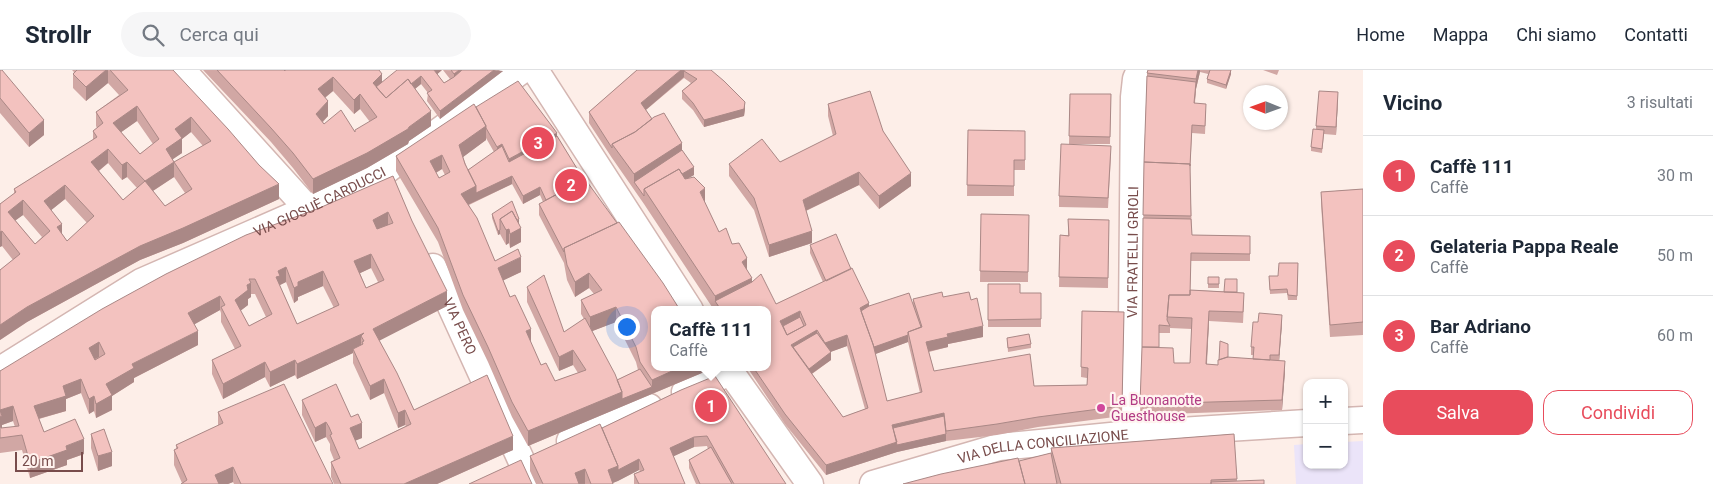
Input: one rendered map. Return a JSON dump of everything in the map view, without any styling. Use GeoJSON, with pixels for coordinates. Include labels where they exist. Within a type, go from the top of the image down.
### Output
{"type":"FeatureCollection","features":[{"type":"Feature","properties":{"kind":"street"},"geometry":{"type":"LineString","coordinates":[[182,70],[308,209]]}},
{"type":"Feature","properties":{"kind":"street","name":"VIA GIOSUÈ CARDUCCI"},"geometry":{"type":"LineString","coordinates":[[0,370],[141,282],[308,209],[392,178],[522,70]]}},
{"type":"Feature","properties":{"kind":"street"},"geometry":{"type":"LineString","coordinates":[[535,70],[687,306]]}},
{"type":"Feature","properties":{"kind":"street","name":"VIA FRATELLI GRIOLI"},"geometry":{"type":"LineString","coordinates":[[1131,434],[1134,97],[1136,80],[1140,70]]}},
{"type":"Feature","properties":{"kind":"street","name":"VIA PERO"},"geometry":{"type":"LineString","coordinates":[[424,249],[536,462]]}},
{"type":"Feature","properties":{"kind":"street"},"geometry":{"type":"LineString","coordinates":[[497,473],[536,462],[726,371]]}},
{"type":"Feature","properties":{"kind":"street"},"geometry":{"type":"LineString","coordinates":[[729,371],[810,484]]}},
{"type":"Feature","properties":{"kind":"street"},"geometry":{"type":"LineString","coordinates":[[1348,421],[1363,420]]}},
{"type":"Feature","properties":{"kind":"street","name":"VIA DELLA CONCILIAZIONE"},"geometry":{"type":"LineString","coordinates":[[872,484],[999,447],[1131,434],[1303,423]]}},
{"type":"Feature","properties":{"kind":"shaded area"},"geometry":{"type":"Polygon","coordinates":[[[1363,441],[1363,484],[1296,484],[1294,445],[1303,444],[1303,469],[1348,469],[1348,442],[1363,441]]]}},
{"type":"Feature","properties":{"kind":"building"},"geometry":{"type":"Polygon","coordinates":[[[0,70],[2,70],[44,120],[29,133],[0,98],[0,70]]]}},
{"type":"Feature","properties":{"kind":"building"},"geometry":{"type":"Polygon","coordinates":[[[77,70],[106,70],[86,87],[73,74],[77,70]]]}},
{"type":"Feature","properties":{"kind":"building"},"geometry":{"type":"Polygon","coordinates":[[[110,70],[173,70],[259,165],[279,184],[140,246],[27,307],[0,325],[0,270],[20,254],[2,231],[0,232],[0,204],[16,192],[14,189],[97,137],[93,131],[103,123],[96,112],[128,90],[110,70]],[[137,106],[113,123],[140,154],[159,139],[137,106]],[[191,117],[175,129],[182,138],[166,149],[174,162],[211,141],[191,117]],[[108,149],[91,162],[123,200],[145,181],[127,162],[122,165],[108,149]],[[174,162],[145,181],[165,206],[192,189],[174,162]],[[65,185],[44,201],[62,224],[57,227],[67,241],[94,216],[65,185]],[[23,200],[8,212],[35,244],[50,231],[23,200]]]}},
{"type":"Feature","properties":{"kind":"building"},"geometry":{"type":"Polygon","coordinates":[[[217,70],[379,70],[382,74],[373,83],[386,98],[408,79],[431,111],[408,129],[367,153],[313,179],[271,128],[217,70]],[[333,77],[318,89],[328,101],[316,114],[324,124],[341,110],[355,132],[355,130],[377,117],[360,94],[354,100],[333,77]]]}},
{"type":"Feature","properties":{"kind":"building"},"geometry":{"type":"Polygon","coordinates":[[[397,70],[434,70],[444,83],[462,70],[494,70],[440,111],[427,93],[432,90],[421,76],[411,84],[408,79],[386,98],[376,87],[397,70]]]}},
{"type":"Feature","properties":{"kind":"building"},"geometry":{"type":"Polygon","coordinates":[[[451,70],[459,70],[454,74],[451,70]]]}},
{"type":"Feature","properties":{"kind":"building"},"geometry":{"type":"Polygon","coordinates":[[[637,70],[681,70],[641,103],[652,119],[635,132],[612,144],[612,148],[589,112],[637,70]]]}},
{"type":"Feature","properties":{"kind":"building"},"geometry":{"type":"Polygon","coordinates":[[[684,70],[711,70],[745,102],[744,109],[704,120],[693,103],[682,91],[697,79],[684,70]]]}},
{"type":"Feature","properties":{"kind":"building"},"geometry":{"type":"Polygon","coordinates":[[[1148,70],[1198,70],[1196,79],[1147,73],[1148,70]]]}},
{"type":"Feature","properties":{"kind":"building"},"geometry":{"type":"Polygon","coordinates":[[[1210,70],[1231,70],[1226,85],[1207,79],[1210,70]]]}},
{"type":"Feature","properties":{"kind":"building"},"geometry":{"type":"Polygon","coordinates":[[[1147,76],[1196,82],[1194,103],[1206,104],[1205,126],[1192,125],[1190,166],[1190,164],[1144,162],[1147,76]]]}},
{"type":"Feature","properties":{"kind":"building"},"geometry":{"type":"Polygon","coordinates":[[[518,81],[557,133],[509,159],[502,144],[497,147],[476,107],[518,81]]]}},
{"type":"Feature","properties":{"kind":"building"},"geometry":{"type":"Polygon","coordinates":[[[870,91],[883,131],[911,173],[879,196],[859,172],[803,200],[812,231],[769,245],[754,198],[729,164],[762,139],[780,162],[836,134],[828,104],[870,91]]]}},
{"type":"Feature","properties":{"kind":"building"},"geometry":{"type":"Polygon","coordinates":[[[1319,91],[1338,92],[1336,127],[1316,126],[1319,91]]]}},
{"type":"Feature","properties":{"kind":"building"},"geometry":{"type":"Polygon","coordinates":[[[1070,94],[1111,94],[1110,137],[1069,136],[1070,94]]]}},
{"type":"Feature","properties":{"kind":"building"},"geometry":{"type":"Polygon","coordinates":[[[474,104],[486,126],[459,145],[465,164],[476,186],[461,194],[477,218],[495,261],[518,249],[521,257],[498,268],[510,297],[515,295],[531,329],[526,331],[541,365],[546,363],[555,381],[586,370],[573,350],[559,357],[527,287],[544,275],[564,332],[585,318],[615,374],[622,392],[528,431],[512,402],[463,295],[438,228],[396,156],[474,104]],[[442,155],[430,161],[439,178],[450,172],[442,155]]]}},
{"type":"Feature","properties":{"kind":"building"},"geometry":{"type":"Polygon","coordinates":[[[664,113],[682,143],[634,174],[612,144],[635,132],[654,117],[664,113]]]}},
{"type":"Feature","properties":{"kind":"building"},"geometry":{"type":"Polygon","coordinates":[[[1313,129],[1324,130],[1322,149],[1311,147],[1313,129]]]}},
{"type":"Feature","properties":{"kind":"building"},"geometry":{"type":"Polygon","coordinates":[[[968,130],[1025,131],[1025,160],[1014,160],[1014,186],[967,185],[968,130]]]}},
{"type":"Feature","properties":{"kind":"building"},"geometry":{"type":"Polygon","coordinates":[[[557,136],[584,180],[546,200],[540,187],[523,196],[512,176],[476,193],[476,186],[468,170],[502,146],[509,162],[557,136]]]}},
{"type":"Feature","properties":{"kind":"building"},"geometry":{"type":"Polygon","coordinates":[[[1061,144],[1111,146],[1108,198],[1059,196],[1061,144]]]}},
{"type":"Feature","properties":{"kind":"building"},"geometry":{"type":"Polygon","coordinates":[[[682,150],[694,167],[682,174],[679,169],[644,189],[644,196],[634,182],[682,150]]]}},
{"type":"Feature","properties":{"kind":"building"},"geometry":{"type":"Polygon","coordinates":[[[1144,162],[1190,164],[1191,216],[1143,215],[1144,162]]]}},
{"type":"Feature","properties":{"kind":"building"},"geometry":{"type":"Polygon","coordinates":[[[679,169],[685,179],[694,177],[705,188],[700,192],[719,232],[726,228],[732,244],[739,243],[747,258],[742,262],[752,278],[715,296],[644,189],[679,169]]]}},
{"type":"Feature","properties":{"kind":"building"},"geometry":{"type":"Polygon","coordinates":[[[393,176],[412,221],[447,291],[373,329],[397,373],[414,410],[487,375],[513,436],[404,484],[341,484],[331,462],[340,458],[330,435],[332,434],[329,427],[326,422],[315,428],[302,400],[336,384],[351,417],[358,414],[362,423],[350,428],[359,449],[411,424],[405,410],[398,413],[384,379],[370,386],[353,349],[363,344],[362,342],[364,341],[361,336],[364,333],[297,364],[295,360],[270,372],[265,362],[223,384],[212,360],[241,346],[221,307],[225,305],[220,296],[188,313],[198,331],[132,364],[134,368],[106,384],[112,395],[96,404],[94,396],[89,399],[81,379],[63,386],[66,396],[34,406],[44,432],[75,419],[84,439],[66,446],[67,450],[30,463],[22,435],[0,438],[0,424],[1,428],[19,426],[13,406],[0,410],[0,371],[102,309],[166,274],[246,235],[317,209],[393,176]],[[388,212],[373,220],[377,229],[393,223],[388,212]],[[371,254],[354,261],[366,288],[384,280],[371,254]],[[286,267],[278,271],[280,276],[276,277],[297,324],[339,305],[323,271],[298,282],[298,286],[294,288],[286,267]],[[249,279],[251,283],[247,285],[248,290],[235,300],[249,326],[272,314],[255,279],[249,279]],[[99,342],[89,348],[95,360],[105,354],[99,342]]]}},
{"type":"Feature","properties":{"kind":"building"},"geometry":{"type":"Polygon","coordinates":[[[585,179],[617,223],[564,248],[564,252],[539,204],[585,179]]]}},
{"type":"Feature","properties":{"kind":"building"},"geometry":{"type":"Polygon","coordinates":[[[1363,189],[1363,322],[1330,325],[1321,192],[1363,189]]]}},
{"type":"Feature","properties":{"kind":"building"},"geometry":{"type":"Polygon","coordinates":[[[512,201],[519,219],[517,220],[512,211],[500,219],[500,230],[498,231],[492,214],[512,201]]]}},
{"type":"Feature","properties":{"kind":"building"},"geometry":{"type":"Polygon","coordinates":[[[512,211],[521,228],[510,234],[509,229],[506,230],[500,219],[512,211]]]}},
{"type":"Feature","properties":{"kind":"building"},"geometry":{"type":"Polygon","coordinates":[[[981,214],[1029,215],[1028,272],[980,271],[981,214]]]}},
{"type":"Feature","properties":{"kind":"building"},"geometry":{"type":"Polygon","coordinates":[[[1143,218],[1191,219],[1192,235],[1250,236],[1250,254],[1191,253],[1190,295],[1169,295],[1167,320],[1170,326],[1159,325],[1159,347],[1142,347],[1143,218]]]}},
{"type":"Feature","properties":{"kind":"building"},"geometry":{"type":"Polygon","coordinates":[[[1068,219],[1109,220],[1108,278],[1059,277],[1060,235],[1069,236],[1068,219]]]}},
{"type":"Feature","properties":{"kind":"building"},"geometry":{"type":"Polygon","coordinates":[[[619,222],[677,306],[651,306],[651,371],[672,371],[652,380],[640,362],[636,347],[616,307],[590,317],[581,300],[602,290],[589,273],[575,282],[567,265],[564,248],[619,222]]]}},
{"type":"Feature","properties":{"kind":"building"},"geometry":{"type":"Polygon","coordinates":[[[836,234],[851,269],[826,281],[810,245],[836,234]]]}},
{"type":"Feature","properties":{"kind":"building"},"geometry":{"type":"Polygon","coordinates":[[[1279,263],[1298,263],[1297,296],[1288,295],[1287,289],[1270,290],[1269,276],[1278,276],[1279,263]]]}},
{"type":"Feature","properties":{"kind":"building"},"geometry":{"type":"Polygon","coordinates":[[[852,268],[869,303],[860,308],[873,344],[887,401],[922,392],[908,332],[922,327],[913,299],[942,292],[943,297],[969,292],[971,300],[977,298],[983,326],[947,334],[948,337],[926,342],[934,371],[1030,354],[1034,386],[1087,385],[1088,368],[1081,367],[1082,311],[1124,312],[1122,406],[946,431],[944,413],[892,425],[897,442],[826,465],[785,414],[756,371],[771,371],[771,306],[718,306],[715,301],[752,282],[761,274],[776,304],[852,268]],[[800,311],[780,321],[787,335],[806,325],[800,311]],[[817,330],[791,345],[843,417],[868,408],[847,335],[825,343],[817,330]]]}},
{"type":"Feature","properties":{"kind":"building"},"geometry":{"type":"Polygon","coordinates":[[[1208,277],[1219,277],[1219,284],[1208,284],[1208,277]]]}},
{"type":"Feature","properties":{"kind":"building"},"geometry":{"type":"Polygon","coordinates":[[[1225,279],[1237,279],[1237,292],[1224,292],[1225,279]]]}},
{"type":"Feature","properties":{"kind":"building"},"geometry":{"type":"Polygon","coordinates":[[[988,284],[1020,284],[1020,293],[1041,293],[1041,319],[988,320],[988,284]]]}},
{"type":"Feature","properties":{"kind":"building"},"geometry":{"type":"Polygon","coordinates":[[[1190,290],[1244,293],[1243,312],[1209,311],[1206,364],[1218,365],[1218,360],[1227,357],[1285,361],[1282,400],[1140,404],[1142,347],[1173,348],[1174,363],[1190,363],[1192,318],[1167,317],[1169,295],[1190,295],[1190,290]]]}},
{"type":"Feature","properties":{"kind":"building"},"geometry":{"type":"Polygon","coordinates":[[[909,293],[921,327],[908,332],[908,335],[874,347],[861,311],[869,306],[909,293]]]}},
{"type":"Feature","properties":{"kind":"building"},"geometry":{"type":"Polygon","coordinates":[[[1259,313],[1282,315],[1279,355],[1270,355],[1270,360],[1253,359],[1254,347],[1251,347],[1253,322],[1258,322],[1259,313]]]}},
{"type":"Feature","properties":{"kind":"building"},"geometry":{"type":"Polygon","coordinates":[[[800,317],[804,326],[787,335],[783,326],[800,317]]]}},
{"type":"Feature","properties":{"kind":"building"},"geometry":{"type":"Polygon","coordinates":[[[817,333],[831,352],[809,369],[793,347],[817,333]]]}},
{"type":"Feature","properties":{"kind":"building"},"geometry":{"type":"Polygon","coordinates":[[[1029,334],[1031,344],[1008,348],[1007,338],[1029,334]]]}},
{"type":"Feature","properties":{"kind":"building"},"geometry":{"type":"Polygon","coordinates":[[[1220,341],[1228,344],[1228,357],[1219,360],[1220,341]]]}},
{"type":"Feature","properties":{"kind":"building"},"geometry":{"type":"Polygon","coordinates":[[[640,369],[652,387],[622,399],[622,392],[617,380],[640,369]]]}},
{"type":"Feature","properties":{"kind":"building"},"geometry":{"type":"Polygon","coordinates":[[[715,376],[786,484],[734,484],[707,436],[694,437],[670,448],[685,484],[639,484],[634,474],[644,470],[639,459],[618,470],[602,428],[715,376]]]}},
{"type":"Feature","properties":{"kind":"building"},"geometry":{"type":"Polygon","coordinates":[[[284,384],[333,484],[241,484],[233,467],[215,475],[219,484],[181,484],[187,480],[174,450],[178,448],[176,445],[223,423],[218,412],[284,384]]]}},
{"type":"Feature","properties":{"kind":"building"},"geometry":{"type":"Polygon","coordinates":[[[944,416],[946,434],[897,445],[893,428],[944,416]]]}},
{"type":"Feature","properties":{"kind":"building"},"geometry":{"type":"Polygon","coordinates":[[[600,424],[618,466],[608,470],[613,484],[591,484],[585,469],[575,473],[579,484],[543,484],[530,456],[600,424]]]}},
{"type":"Feature","properties":{"kind":"building"},"geometry":{"type":"Polygon","coordinates":[[[104,429],[112,452],[98,456],[91,434],[104,429]]]}},
{"type":"Feature","properties":{"kind":"building"},"geometry":{"type":"Polygon","coordinates":[[[1234,434],[1237,479],[1211,480],[1211,484],[1061,484],[1051,448],[1234,434]]]}},
{"type":"Feature","properties":{"kind":"building"},"geometry":{"type":"Polygon","coordinates":[[[711,447],[732,484],[700,484],[689,460],[711,447]]]}},
{"type":"Feature","properties":{"kind":"building"},"geometry":{"type":"Polygon","coordinates":[[[1051,453],[1057,484],[1025,484],[1019,461],[1051,453]]]}},
{"type":"Feature","properties":{"kind":"building"},"geometry":{"type":"Polygon","coordinates":[[[1018,458],[1025,484],[903,484],[941,474],[1018,458]]]}},
{"type":"Feature","properties":{"kind":"building"},"geometry":{"type":"Polygon","coordinates":[[[521,460],[532,484],[469,484],[521,460]]]}},
{"type":"Feature","properties":{"kind":"building"},"geometry":{"type":"Polygon","coordinates":[[[1264,480],[1264,484],[1211,484],[1211,482],[1264,480]]]}},
{"type":"Feature","properties":{"kind":"place","name":"Bar Adriano"},"geometry":{"type":"Point","coordinates":[538,143]}},
{"type":"Feature","properties":{"kind":"place","name":"Gelateria Pappa Reale"},"geometry":{"type":"Point","coordinates":[571,185]}},
{"type":"Feature","properties":{"kind":"place","name":"Caffè 111"},"geometry":{"type":"Point","coordinates":[711,406]}},
{"type":"Feature","properties":{"kind":"place","name":"La Buonanotte Guesthouse"},"geometry":{"type":"Point","coordinates":[1101,408]}}]}
